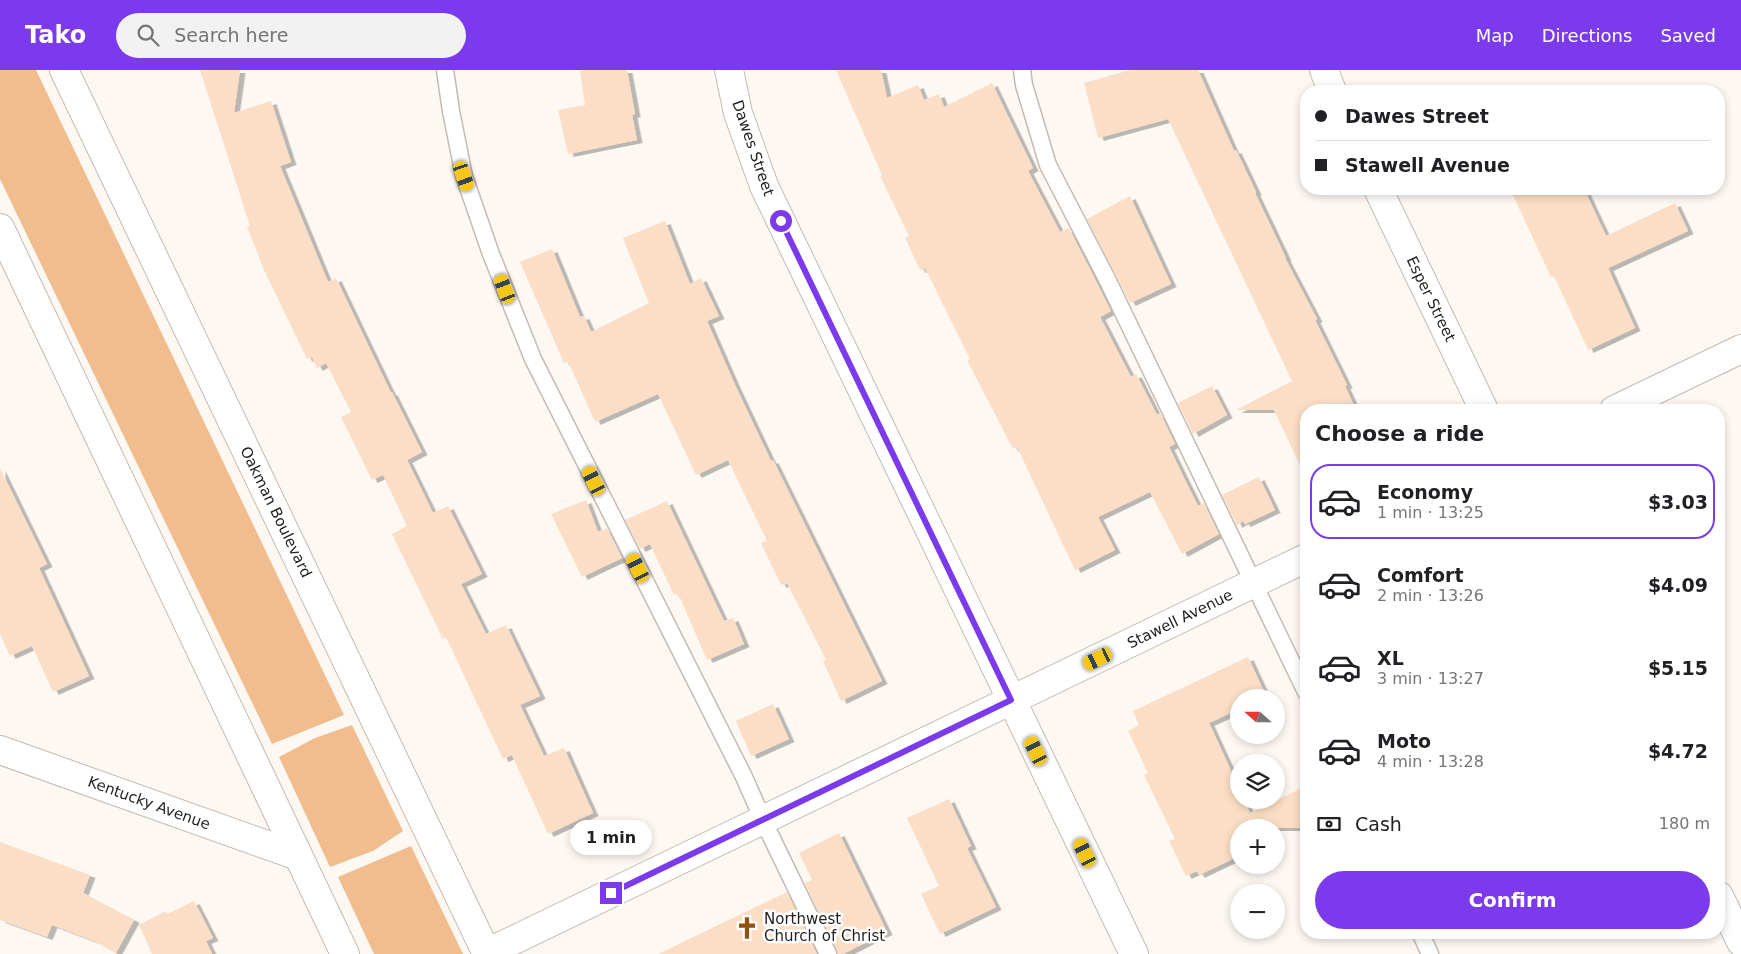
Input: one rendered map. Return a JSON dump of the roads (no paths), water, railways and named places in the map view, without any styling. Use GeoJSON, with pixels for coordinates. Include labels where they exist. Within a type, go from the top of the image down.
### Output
{"type":"FeatureCollection","features":[{"type":"Feature","properties":{"kind":"street","name":"Oakman Boulevard"},"geometry":{"type":"LineString","coordinates":[[64,70],[487,953]]}},
{"type":"Feature","properties":{"kind":"street","name":"Dawes Street"},"geometry":{"type":"LineString","coordinates":[[729,70],[738,113],[764,186],[1134,954]]}},
{"type":"Feature","properties":{"kind":"street"},"geometry":{"type":"LineString","coordinates":[[1324,70],[1330,85]]}},
{"type":"Feature","properties":{"kind":"street","name":"Esper Street"},"geometry":{"type":"LineString","coordinates":[[1381,195],[1481,404]]}},
{"type":"Feature","properties":{"kind":"street"},"geometry":{"type":"LineString","coordinates":[[0,228],[345,954]]}},
{"type":"Feature","properties":{"kind":"street"},"geometry":{"type":"LineString","coordinates":[[1626,404],[1741,349]]}},
{"type":"Feature","properties":{"kind":"street","name":"Stawell Avenue"},"geometry":{"type":"LineString","coordinates":[[487,953],[1300,561]]}},
{"type":"Feature","properties":{"kind":"street","name":"Kentucky Avenue"},"geometry":{"type":"LineString","coordinates":[[0,750],[298,856]]}},
{"type":"Feature","properties":{"kind":"street"},"geometry":{"type":"LineString","coordinates":[[1725,909],[1741,942]]}},
{"type":"Feature","properties":{"kind":"lane"},"geometry":{"type":"LineString","coordinates":[[446,70],[451,112],[464,176],[491,254],[533,359],[744,777],[828,954]]}},
{"type":"Feature","properties":{"kind":"lane"},"geometry":{"type":"LineString","coordinates":[[1022,70],[1024,86],[1048,164],[1107,279],[1300,680]]}},
{"type":"Feature","properties":{"kind":"lane"},"geometry":{"type":"LineString","coordinates":[[1423,939],[1430,954]]}},
{"type":"Feature","properties":{"kind":"place","name":"Northwest Church of Christ"},"geometry":{"type":"Point","coordinates":[747,928]}}]}
